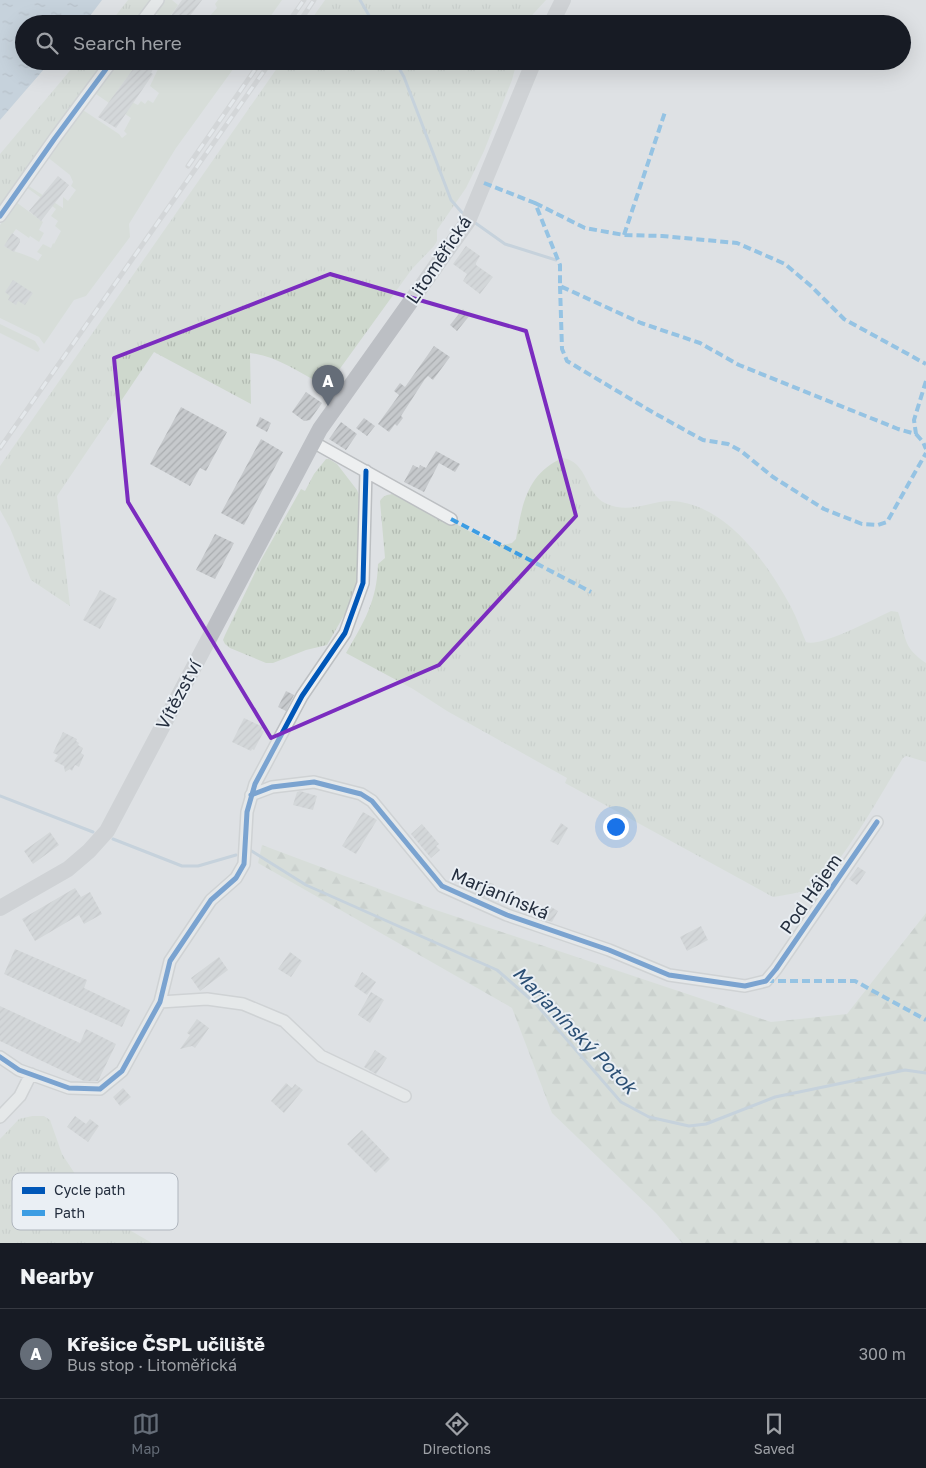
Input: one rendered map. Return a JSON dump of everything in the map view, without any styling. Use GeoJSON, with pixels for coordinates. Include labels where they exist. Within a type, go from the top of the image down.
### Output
{"type":"FeatureCollection","features":[{"type":"Feature","properties":{"kind":"main road"},"geometry":{"type":"LineString","coordinates":[[556,15],[563,0]]}},
{"type":"Feature","properties":{"kind":"main road","name":"Litoměřická"},"geometry":{"type":"LineString","coordinates":[[314,442],[320,429],[470,216],[530,70]]}},
{"type":"Feature","properties":{"kind":"main road","name":"Vítězství"},"geometry":{"type":"LineString","coordinates":[[0,908],[68,869],[90,851],[107,831],[314,442]]}},
{"type":"Feature","properties":{"kind":"street"},"geometry":{"type":"LineString","coordinates":[[147,15],[158,0]]}},
{"type":"Feature","properties":{"kind":"street"},"geometry":{"type":"LineString","coordinates":[[0,216],[105,70]]}},
{"type":"Feature","properties":{"kind":"street"},"geometry":{"type":"LineString","coordinates":[[314,442],[451,519]]}},
{"type":"Feature","properties":{"kind":"street"},"geometry":{"type":"LineString","coordinates":[[0,1057],[19,1070],[69,1088],[100,1089],[122,1071],[160,1002],[170,962],[211,900],[236,878],[244,864],[247,812],[255,784],[302,696],[345,633],[363,583],[366,471]]}},
{"type":"Feature","properties":{"kind":"street","name":"Marjanínská"},"geometry":{"type":"LineString","coordinates":[[251,795],[272,787],[314,782],[361,794],[372,801],[442,886],[507,915],[608,950],[668,975],[745,986],[766,981]]}},
{"type":"Feature","properties":{"kind":"street","name":"Pod Hájem"},"geometry":{"type":"LineString","coordinates":[[766,981],[877,822]]}},
{"type":"Feature","properties":{"kind":"street"},"geometry":{"type":"LineString","coordinates":[[160,1002],[207,999],[243,1004],[284,1021],[321,1056],[405,1096]]}},
{"type":"Feature","properties":{"kind":"street"},"geometry":{"type":"LineString","coordinates":[[0,1117],[20,1096],[31,1074]]}},
{"type":"Feature","properties":{"kind":"highlighted area"},"geometry":{"type":"Polygon","coordinates":[[[330,274],[526,331],[576,516],[439,665],[271,738],[128,502],[114,358],[330,274]]]}},
{"type":"Feature","properties":{"kind":"green space"},"geometry":{"type":"Polygon","coordinates":[[[128,0],[153,0],[142,15],[116,15],[128,0]]]}},
{"type":"Feature","properties":{"kind":"green space"},"geometry":{"type":"Polygon","coordinates":[[[163,0],[172,0],[178,5],[171,15],[158,15],[155,13],[163,0]]]}},
{"type":"Feature","properties":{"kind":"green space"},"geometry":{"type":"Polygon","coordinates":[[[218,0],[282,0],[271,15],[211,15],[217,8],[215,4],[218,0]]]}},
{"type":"Feature","properties":{"kind":"green space"},"geometry":{"type":"Polygon","coordinates":[[[325,0],[546,0],[532,15],[314,15],[325,0]]]}},
{"type":"Feature","properties":{"kind":"green space"},"geometry":{"type":"Polygon","coordinates":[[[70,70],[100,70],[0,208],[0,154],[70,70]]]}},
{"type":"Feature","properties":{"kind":"green space"},"geometry":{"type":"Polygon","coordinates":[[[110,70],[132,70],[115,94],[138,105],[141,101],[145,104],[148,100],[153,103],[159,93],[150,86],[158,70],[232,70],[176,148],[129,224],[130,237],[86,296],[74,300],[44,344],[39,337],[0,318],[0,225],[16,202],[43,222],[39,230],[44,233],[39,242],[16,229],[4,246],[38,261],[42,255],[37,252],[43,244],[51,248],[54,244],[61,231],[55,226],[58,221],[51,216],[56,209],[26,187],[27,185],[63,208],[63,197],[68,201],[76,190],[71,186],[73,182],[70,175],[46,156],[80,108],[119,134],[122,138],[127,134],[124,131],[131,118],[93,92],[110,70]]]}},
{"type":"Feature","properties":{"kind":"green space"},"geometry":{"type":"Polygon","coordinates":[[[276,70],[515,70],[484,151],[466,188],[437,230],[437,241],[412,269],[331,381],[326,385],[269,357],[250,353],[251,404],[154,352],[57,496],[70,606],[31,580],[10,528],[0,510],[0,466],[276,70]]]}},
{"type":"Feature","properties":{"kind":"green space"},"geometry":{"type":"Polygon","coordinates":[[[0,324],[35,341],[40,349],[38,352],[0,333],[0,324]]]}},
{"type":"Feature","properties":{"kind":"green space"},"geometry":{"type":"Polygon","coordinates":[[[563,458],[577,465],[598,498],[605,503],[622,508],[671,501],[691,504],[710,512],[727,524],[743,539],[770,573],[791,607],[806,642],[823,641],[891,611],[898,612],[909,646],[926,663],[926,762],[906,756],[903,758],[847,849],[822,880],[811,888],[797,893],[773,897],[565,783],[567,778],[447,711],[413,689],[346,653],[368,611],[375,589],[378,564],[385,558],[380,501],[382,498],[392,494],[454,523],[497,546],[512,543],[516,539],[524,502],[534,481],[551,464],[563,458]]]}},
{"type":"Feature","properties":{"kind":"green space"},"geometry":{"type":"Polygon","coordinates":[[[326,459],[337,464],[357,490],[362,502],[361,573],[350,605],[327,645],[306,650],[273,663],[266,663],[230,648],[223,640],[261,560],[301,489],[305,491],[314,474],[326,459]]]}},
{"type":"Feature","properties":{"kind":"green space"},"geometry":{"type":"Polygon","coordinates":[[[262,845],[433,909],[771,1022],[847,1014],[926,913],[926,1243],[682,1243],[656,1213],[552,1113],[512,1008],[258,863],[262,845]]]}},
{"type":"Feature","properties":{"kind":"green space"},"geometry":{"type":"Polygon","coordinates":[[[44,1116],[50,1120],[62,1154],[74,1173],[12,1173],[12,1230],[130,1230],[152,1243],[0,1243],[0,1139],[19,1119],[44,1116]]]}},
{"type":"Feature","properties":{"kind":"water"},"geometry":{"type":"Polygon","coordinates":[[[0,0],[102,0],[91,15],[15,15],[15,70],[43,70],[0,120],[0,0]]]}},
{"type":"Feature","properties":{"kind":"building"},"geometry":{"type":"Polygon","coordinates":[[[182,0],[202,0],[191,15],[171,15],[182,0]]]}},
{"type":"Feature","properties":{"kind":"building"},"geometry":{"type":"Polygon","coordinates":[[[132,70],[152,70],[151,73],[153,74],[116,128],[98,117],[132,70]]]}},
{"type":"Feature","properties":{"kind":"building"},"geometry":{"type":"Polygon","coordinates":[[[58,176],[69,185],[41,221],[29,211],[58,176]]]}},
{"type":"Feature","properties":{"kind":"building"},"geometry":{"type":"Polygon","coordinates":[[[12,233],[20,239],[14,252],[4,246],[12,233]]]}},
{"type":"Feature","properties":{"kind":"building"},"geometry":{"type":"Polygon","coordinates":[[[466,246],[480,256],[476,265],[493,277],[480,294],[463,281],[467,274],[453,264],[466,246]]]}},
{"type":"Feature","properties":{"kind":"building"},"geometry":{"type":"Polygon","coordinates":[[[13,280],[33,293],[25,305],[18,301],[16,305],[8,300],[10,296],[5,292],[13,280]]]}},
{"type":"Feature","properties":{"kind":"building"},"geometry":{"type":"Polygon","coordinates":[[[463,309],[470,315],[457,331],[450,325],[463,309]]]}},
{"type":"Feature","properties":{"kind":"building"},"geometry":{"type":"Polygon","coordinates":[[[434,346],[450,357],[433,380],[428,376],[425,379],[401,416],[403,418],[389,432],[378,424],[399,395],[394,391],[400,383],[405,387],[434,346]]]}},
{"type":"Feature","properties":{"kind":"building"},"geometry":{"type":"Polygon","coordinates":[[[306,392],[322,403],[310,420],[304,421],[292,412],[306,392]]]}},
{"type":"Feature","properties":{"kind":"building"},"geometry":{"type":"Polygon","coordinates":[[[181,407],[227,432],[206,471],[200,468],[190,486],[150,464],[181,407]]]}},
{"type":"Feature","properties":{"kind":"building"},"geometry":{"type":"Polygon","coordinates":[[[260,417],[271,423],[267,432],[256,426],[260,417]]]}},
{"type":"Feature","properties":{"kind":"building"},"geometry":{"type":"Polygon","coordinates":[[[364,418],[375,426],[367,436],[356,428],[364,418]]]}},
{"type":"Feature","properties":{"kind":"building"},"geometry":{"type":"Polygon","coordinates":[[[341,422],[357,434],[346,450],[329,439],[341,422]]]}},
{"type":"Feature","properties":{"kind":"building"},"geometry":{"type":"Polygon","coordinates":[[[261,439],[283,452],[244,525],[221,513],[261,439]]]}},
{"type":"Feature","properties":{"kind":"building"},"geometry":{"type":"Polygon","coordinates":[[[436,451],[460,464],[455,472],[439,463],[424,492],[404,482],[413,465],[419,468],[420,465],[426,468],[436,451]]]}},
{"type":"Feature","properties":{"kind":"building"},"geometry":{"type":"Polygon","coordinates":[[[215,534],[234,543],[215,579],[196,570],[215,534]]]}},
{"type":"Feature","properties":{"kind":"building"},"geometry":{"type":"Polygon","coordinates":[[[100,590],[117,599],[100,629],[83,620],[100,590]]]}},
{"type":"Feature","properties":{"kind":"building"},"geometry":{"type":"Polygon","coordinates":[[[286,691],[294,695],[286,711],[278,707],[286,691]]]}},
{"type":"Feature","properties":{"kind":"building"},"geometry":{"type":"Polygon","coordinates":[[[244,718],[263,727],[261,730],[264,731],[254,750],[252,749],[251,751],[232,742],[244,718]]]}},
{"type":"Feature","properties":{"kind":"building"},"geometry":{"type":"Polygon","coordinates":[[[63,732],[77,739],[78,745],[83,748],[81,753],[84,755],[79,767],[75,765],[72,771],[70,769],[65,772],[64,766],[54,761],[58,755],[53,753],[63,732]]]}},
{"type":"Feature","properties":{"kind":"building"},"geometry":{"type":"Polygon","coordinates":[[[300,791],[317,796],[313,810],[293,805],[297,792],[300,791]]]}},
{"type":"Feature","properties":{"kind":"building"},"geometry":{"type":"Polygon","coordinates":[[[363,812],[377,820],[356,854],[342,846],[363,812]]]}},
{"type":"Feature","properties":{"kind":"building"},"geometry":{"type":"Polygon","coordinates":[[[561,823],[568,828],[558,845],[550,841],[561,823]]]}},
{"type":"Feature","properties":{"kind":"building"},"geometry":{"type":"Polygon","coordinates":[[[422,824],[439,844],[436,846],[440,850],[431,858],[411,834],[422,824]]]}},
{"type":"Feature","properties":{"kind":"building"},"geometry":{"type":"Polygon","coordinates":[[[50,832],[59,845],[33,864],[24,851],[50,832]]]}},
{"type":"Feature","properties":{"kind":"building"},"geometry":{"type":"Polygon","coordinates":[[[858,867],[866,872],[857,885],[849,879],[858,867]]]}},
{"type":"Feature","properties":{"kind":"building"},"geometry":{"type":"Polygon","coordinates":[[[478,879],[494,884],[489,899],[475,893],[478,879]]]}},
{"type":"Feature","properties":{"kind":"building"},"geometry":{"type":"Polygon","coordinates":[[[75,888],[81,897],[90,892],[102,914],[84,924],[79,915],[35,941],[22,919],[75,888]]]}},
{"type":"Feature","properties":{"kind":"building"},"geometry":{"type":"Polygon","coordinates":[[[546,904],[558,911],[552,922],[538,918],[546,904]]]}},
{"type":"Feature","properties":{"kind":"building"},"geometry":{"type":"Polygon","coordinates":[[[701,926],[708,940],[687,951],[680,937],[701,926]]]}},
{"type":"Feature","properties":{"kind":"building"},"geometry":{"type":"Polygon","coordinates":[[[15,949],[87,980],[84,988],[130,1010],[122,1027],[4,974],[15,949]]]}},
{"type":"Feature","properties":{"kind":"building"},"geometry":{"type":"Polygon","coordinates":[[[290,952],[302,961],[291,977],[278,969],[290,952]]]}},
{"type":"Feature","properties":{"kind":"building"},"geometry":{"type":"Polygon","coordinates":[[[219,957],[228,970],[200,991],[191,978],[219,957]]]}},
{"type":"Feature","properties":{"kind":"building"},"geometry":{"type":"Polygon","coordinates":[[[362,972],[376,982],[367,995],[354,986],[362,972]]]}},
{"type":"Feature","properties":{"kind":"building"},"geometry":{"type":"Polygon","coordinates":[[[371,992],[384,1000],[370,1023],[358,1015],[371,992]]]}},
{"type":"Feature","properties":{"kind":"building"},"geometry":{"type":"Polygon","coordinates":[[[0,1006],[80,1043],[86,1029],[116,1044],[98,1081],[84,1081],[0,1041],[0,1006]]]}},
{"type":"Feature","properties":{"kind":"building"},"geometry":{"type":"Polygon","coordinates":[[[197,1019],[209,1028],[195,1048],[192,1046],[180,1049],[190,1035],[187,1033],[197,1019]]]}},
{"type":"Feature","properties":{"kind":"building"},"geometry":{"type":"Polygon","coordinates":[[[375,1050],[387,1058],[376,1074],[364,1067],[375,1050]]]}},
{"type":"Feature","properties":{"kind":"building"},"geometry":{"type":"Polygon","coordinates":[[[286,1083],[292,1088],[295,1084],[303,1090],[284,1113],[271,1101],[286,1083]]]}},
{"type":"Feature","properties":{"kind":"building"},"geometry":{"type":"Polygon","coordinates":[[[123,1088],[131,1097],[120,1106],[113,1097],[123,1088]]]}},
{"type":"Feature","properties":{"kind":"building"},"geometry":{"type":"Polygon","coordinates":[[[75,1116],[86,1124],[90,1119],[99,1126],[88,1142],[67,1127],[75,1116]]]}},
{"type":"Feature","properties":{"kind":"building"},"geometry":{"type":"Polygon","coordinates":[[[362,1130],[390,1159],[376,1173],[347,1144],[362,1130]]]}},
{"type":"Feature","properties":{"kind":"waterway"},"geometry":{"type":"LineString","coordinates":[[360,0],[369,15]]}},
{"type":"Feature","properties":{"kind":"waterway"},"geometry":{"type":"LineString","coordinates":[[400,70],[451,200],[465,216]]}},
{"type":"Feature","properties":{"kind":"waterway"},"geometry":{"type":"LineString","coordinates":[[474,222],[505,244],[556,260]]}},
{"type":"Feature","properties":{"kind":"waterway","name":"Marjanínský Potok"},"geometry":{"type":"LineString","coordinates":[[0,796],[93,832]]}},
{"type":"Feature","properties":{"kind":"waterway","name":"Marjanínský Potok"},"geometry":{"type":"LineString","coordinates":[[113,839],[182,866],[198,866],[236,855]]}},
{"type":"Feature","properties":{"kind":"waterway","name":"Marjanínský Potok"},"geometry":{"type":"LineString","coordinates":[[250,850],[306,885],[497,970],[536,1004],[621,1102],[649,1117],[689,1126],[706,1124],[775,1097],[905,1070],[926,1073]]}},
{"type":"Feature","properties":{"kind":"railway"},"geometry":{"type":"LineString","coordinates":[[293,15],[304,0]]}},
{"type":"Feature","properties":{"kind":"railway"},"geometry":{"type":"LineString","coordinates":[[304,15],[314,0]]}},
{"type":"Feature","properties":{"kind":"railway"},"geometry":{"type":"LineString","coordinates":[[188,166],[255,70]]}},
{"type":"Feature","properties":{"kind":"railway"},"geometry":{"type":"LineString","coordinates":[[0,448],[265,70]]}},
{"type":"Feature","properties":{"kind":"marked path"},"geometry":{"type":"LineString","coordinates":[[624,235],[665,112]]}},
{"type":"Feature","properties":{"kind":"marked path"},"geometry":{"type":"LineString","coordinates":[[484,183],[535,203],[560,265],[560,286],[641,323],[700,343],[739,365],[898,429],[916,434],[914,420],[926,381]]}},
{"type":"Feature","properties":{"kind":"marked path"},"geometry":{"type":"LineString","coordinates":[[535,203],[585,228],[624,235],[662,236],[737,243],[785,264],[811,286],[844,319],[926,364]]}},
{"type":"Feature","properties":{"kind":"marked path"},"geometry":{"type":"LineString","coordinates":[[560,286],[562,349],[567,361],[703,440],[728,444],[741,451],[773,477],[824,509],[862,524],[878,525],[887,522],[926,453]]}},
{"type":"Feature","properties":{"kind":"marked path"},"geometry":{"type":"LineString","coordinates":[[916,434],[926,449]]}},
{"type":"Feature","properties":{"kind":"marked path"},"geometry":{"type":"LineString","coordinates":[[451,519],[591,592]]}},
{"type":"Feature","properties":{"kind":"marked path"},"geometry":{"type":"LineString","coordinates":[[766,981],[855,981],[926,1020]]}},
{"type":"Feature","properties":{"kind":"cycle path"},"geometry":{"type":"LineString","coordinates":[[0,216],[105,70]]}},
{"type":"Feature","properties":{"kind":"cycle path"},"geometry":{"type":"LineString","coordinates":[[0,1057],[19,1070],[69,1088],[100,1089],[122,1071],[160,1002],[170,961],[211,900],[236,878],[244,864],[247,812],[255,784],[302,696],[345,633],[363,583],[366,471]]}},
{"type":"Feature","properties":{"kind":"cycle path"},"geometry":{"type":"LineString","coordinates":[[251,795],[272,787],[314,782],[361,794],[372,801],[442,886],[507,915],[609,950],[669,975],[745,986],[766,981],[776,969],[877,822]]}},
{"type":"Feature","properties":{"kind":"place","name":"Křešice ČSPL učiliště"},"geometry":{"type":"Point","coordinates":[328,406]}}]}
